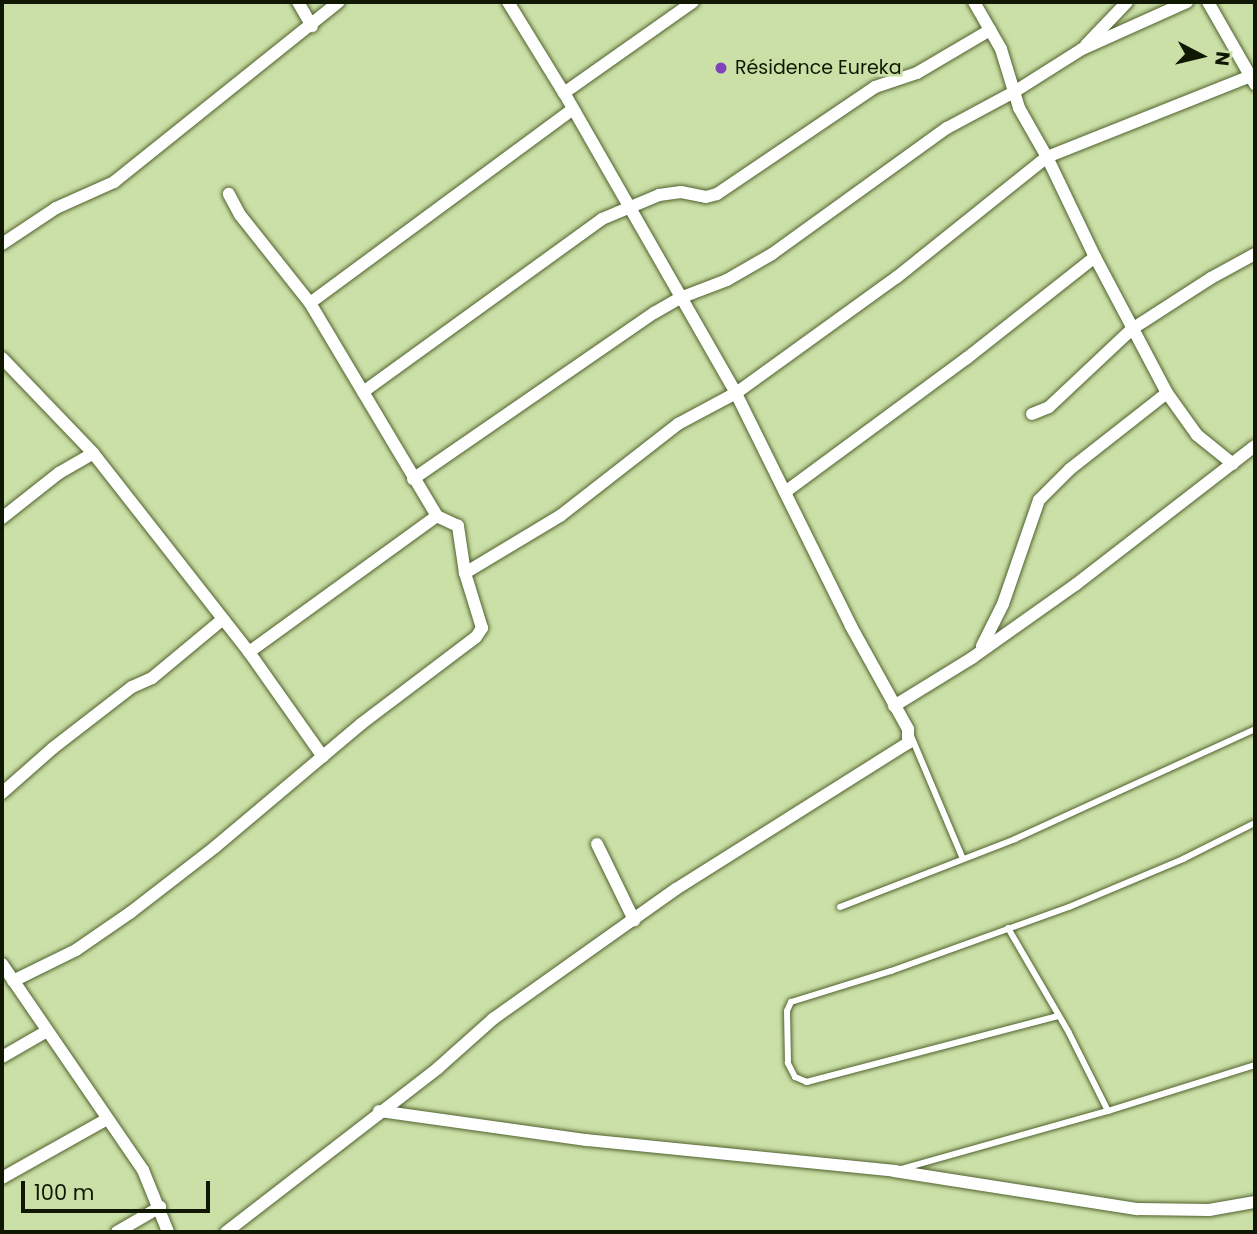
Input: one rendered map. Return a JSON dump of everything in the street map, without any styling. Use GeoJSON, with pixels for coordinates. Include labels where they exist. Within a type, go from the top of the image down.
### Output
{"type":"FeatureCollection","features":[{"type":"Feature","properties":{"kind":"street"},"geometry":{"type":"LineString","coordinates":[[298,2],[312,26]]}},
{"type":"Feature","properties":{"kind":"street"},"geometry":{"type":"LineString","coordinates":[[2,244],[56,208],[114,182],[339,2]]}},
{"type":"Feature","properties":{"kind":"street"},"geometry":{"type":"LineString","coordinates":[[226,1232],[438,1068],[493,1019],[676,889],[905,748],[910,736],[736,393],[626,207],[564,93],[508,2]]}},
{"type":"Feature","properties":{"kind":"street"},"geometry":{"type":"LineString","coordinates":[[564,93],[692,2]]}},
{"type":"Feature","properties":{"kind":"street"},"geometry":{"type":"LineString","coordinates":[[974,2],[1008,65],[1019,108],[1047,157],[1095,257],[1167,393],[1197,435],[1233,464]]}},
{"type":"Feature","properties":{"kind":"street"},"geometry":{"type":"LineString","coordinates":[[1082,50],[1127,2]]}},
{"type":"Feature","properties":{"kind":"street"},"geometry":{"type":"LineString","coordinates":[[413,478],[654,313],[680,298],[727,280],[772,254],[947,128],[1014,92],[1082,50],[1187,2]]}},
{"type":"Feature","properties":{"kind":"street"},"geometry":{"type":"LineString","coordinates":[[465,573],[553,521],[678,424],[736,393],[897,277],[1047,157],[1253,80],[1208,2]]}},
{"type":"Feature","properties":{"kind":"street"},"geometry":{"type":"LineString","coordinates":[[363,392],[575,238],[626,207],[671,193],[706,197],[717,194],[875,87],[917,73],[990,30]]}},
{"type":"Feature","properties":{"kind":"street"},"geometry":{"type":"LineString","coordinates":[[310,303],[573,109]]}},
{"type":"Feature","properties":{"kind":"street"},"geometry":{"type":"LineString","coordinates":[[13,981],[76,950],[131,912],[361,724],[476,637],[482,628],[465,573],[458,526],[437,516],[310,303],[240,215],[229,194]]}},
{"type":"Feature","properties":{"kind":"street"},"geometry":{"type":"LineString","coordinates":[[1032,414],[1049,407],[1132,329],[1211,278],[1255,254]]}},
{"type":"Feature","properties":{"kind":"street"},"geometry":{"type":"LineString","coordinates":[[785,492],[967,358],[1095,257]]}},
{"type":"Feature","properties":{"kind":"street"},"geometry":{"type":"LineString","coordinates":[[2,358],[93,453],[249,652],[323,757]]}},
{"type":"Feature","properties":{"kind":"street"},"geometry":{"type":"LineString","coordinates":[[972,658],[990,634],[1039,500],[1070,469],[1167,393]]}},
{"type":"Feature","properties":{"kind":"street"},"geometry":{"type":"LineString","coordinates":[[894,706],[972,658],[1075,585],[1255,446]]}},
{"type":"Feature","properties":{"kind":"street"},"geometry":{"type":"LineString","coordinates":[[2,518],[59,472],[93,453]]}},
{"type":"Feature","properties":{"kind":"street"},"geometry":{"type":"LineString","coordinates":[[249,652],[437,516]]}},
{"type":"Feature","properties":{"kind":"street"},"geometry":{"type":"LineString","coordinates":[[2,793],[53,748],[132,687],[152,678],[223,619]]}},
{"type":"Feature","properties":{"kind":"street"},"geometry":{"type":"LineString","coordinates":[[597,844],[634,920]]}},
{"type":"Feature","properties":{"kind":"street"},"geometry":{"type":"LineString","coordinates":[[2,964],[143,1170],[168,1232]]}},
{"type":"Feature","properties":{"kind":"street"},"geometry":{"type":"LineString","coordinates":[[2,1057],[47,1031]]}},
{"type":"Feature","properties":{"kind":"street"},"geometry":{"type":"LineString","coordinates":[[379,1111],[586,1140],[894,1171],[1138,1209],[1209,1210],[1255,1202]]}},
{"type":"Feature","properties":{"kind":"street"},"geometry":{"type":"LineString","coordinates":[[2,1178],[107,1119]]}},
{"type":"Feature","properties":{"kind":"street"},"geometry":{"type":"LineString","coordinates":[[117,1232],[160,1207]]}},
{"type":"Feature","properties":{"kind":"lane"},"geometry":{"type":"LineString","coordinates":[[840,907],[932,873],[962,857],[1015,839],[1255,729]]}},
{"type":"Feature","properties":{"kind":"lane"},"geometry":{"type":"LineString","coordinates":[[908,730],[962,857]]}},
{"type":"Feature","properties":{"kind":"lane"},"geometry":{"type":"LineString","coordinates":[[1058,1016],[807,1082],[800,1082],[791,1072],[786,1024],[791,1002],[891,971],[1094,897],[1255,823]]}},
{"type":"Feature","properties":{"kind":"lane"},"geometry":{"type":"LineString","coordinates":[[1008,928],[1108,1111]]}},
{"type":"Feature","properties":{"kind":"lane"},"geometry":{"type":"LineString","coordinates":[[894,1171],[1108,1111],[1255,1065]]}},
{"type":"Feature","properties":{"kind":"place","name":"Résidence Eureka"},"geometry":{"type":"Point","coordinates":[721,68]}}]}
